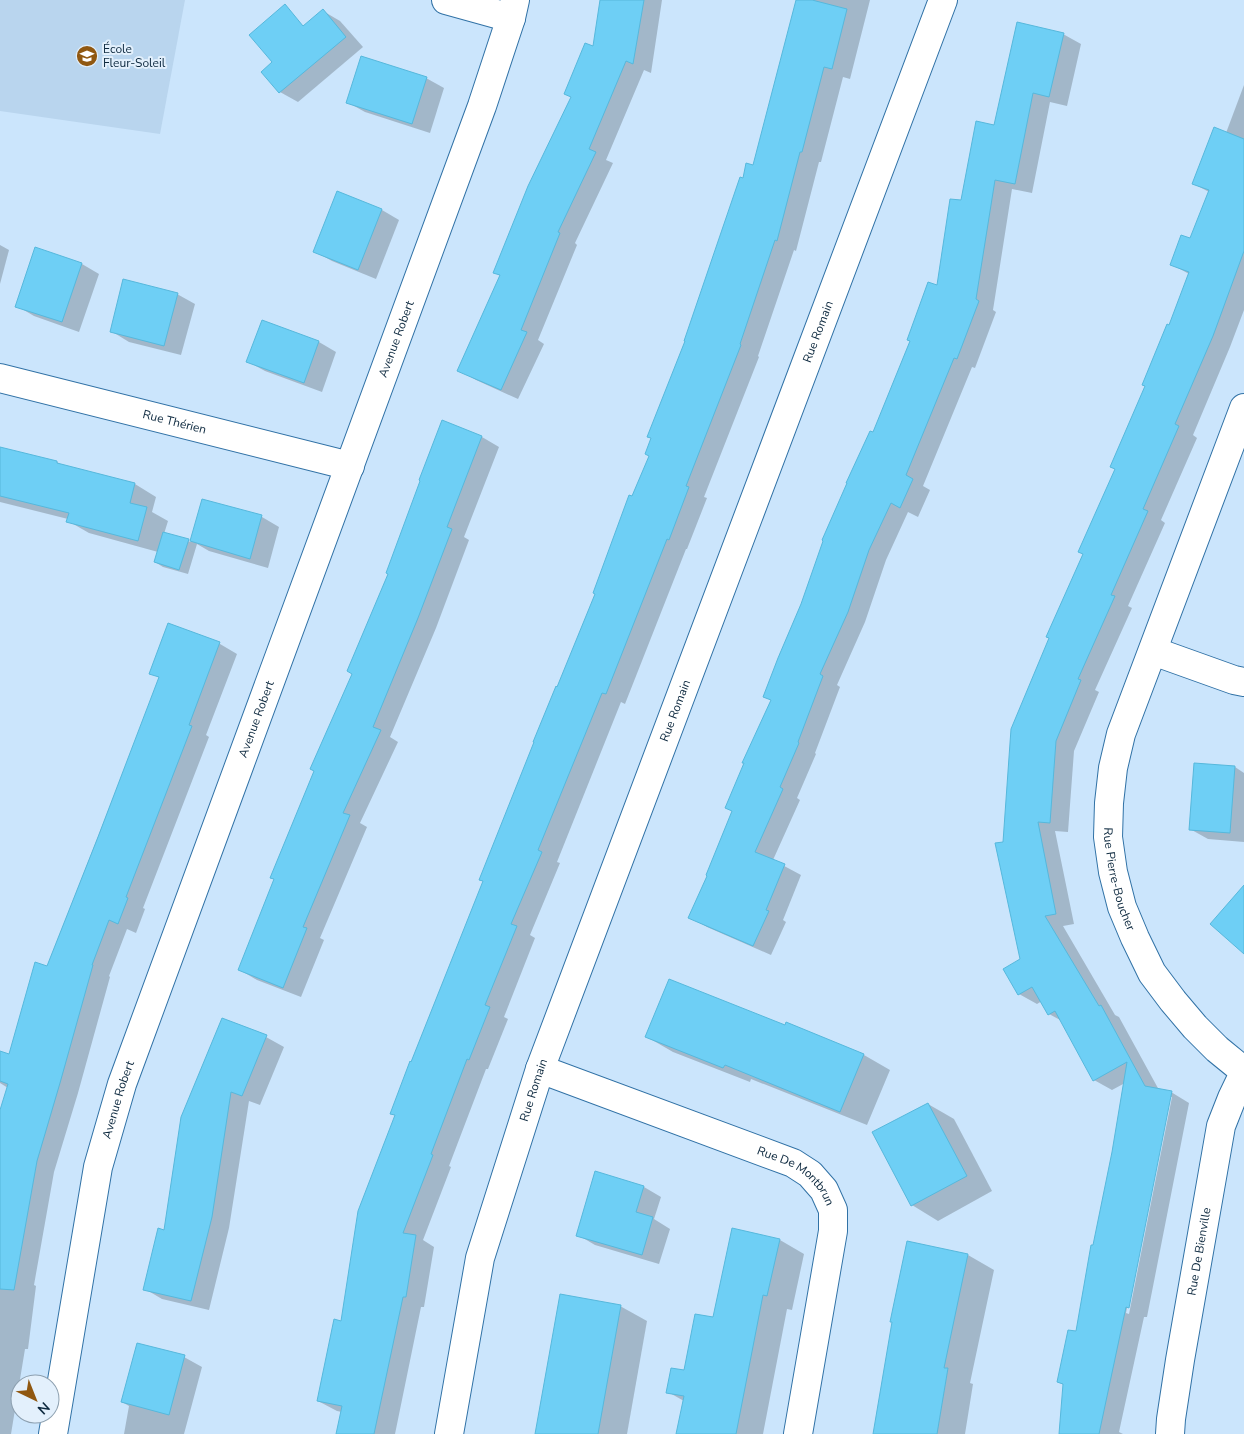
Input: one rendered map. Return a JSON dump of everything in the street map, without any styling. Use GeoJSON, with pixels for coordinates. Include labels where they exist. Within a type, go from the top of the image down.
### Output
{"type":"FeatureCollection","features":[{"type":"Feature","properties":{"kind":"street","name":"Avenue Robert"},"geometry":{"type":"LineString","coordinates":[[53,1434],[98,1167],[122,1084],[482,106],[513,9],[446,0]]}},
{"type":"Feature","properties":{"kind":"street","name":"Rue Romain"},"geometry":{"type":"LineString","coordinates":[[449,1434],[480,1258],[540,1069],[944,0]]}},
{"type":"Feature","properties":{"kind":"street","name":"Rue Thérien"},"geometry":{"type":"LineString","coordinates":[[0,378],[350,466]]}},
{"type":"Feature","properties":{"kind":"street","name":"Rue Pierre-Boucher"},"geometry":{"type":"LineString","coordinates":[[1244,408],[1122,734],[1113,768],[1108,837],[1113,872],[1122,907],[1152,973],[1195,1027],[1244,1072]]}},
{"type":"Feature","properties":{"kind":"street"},"geometry":{"type":"LineString","coordinates":[[1153,651],[1244,682]]}},
{"type":"Feature","properties":{"kind":"street","name":"Rue De Montbrun"},"geometry":{"type":"LineString","coordinates":[[540,1069],[793,1163],[810,1174],[824,1190],[833,1210],[833,1231],[798,1434]]}},
{"type":"Feature","properties":{"kind":"street","name":"Rue De Bienville"},"geometry":{"type":"LineString","coordinates":[[1170,1434],[1180,1360],[1221,1126],[1244,1072]]}},
{"type":"Feature","properties":{"kind":"shaded area","name":"École Fleur-Soleil"},"geometry":{"type":"Polygon","coordinates":[[[0,0],[185,0],[160,134],[0,111],[0,0]]]}},
{"type":"Feature","properties":{"kind":"building"},"geometry":{"type":"Polygon","coordinates":[[[600,0],[644,0],[633,64],[626,61],[589,149],[596,152],[558,232],[560,233],[521,330],[527,332],[501,390],[457,371],[500,275],[493,273],[528,186],[571,97],[564,94],[585,43],[593,46],[600,0]]]}},
{"type":"Feature","properties":{"kind":"building"},"geometry":{"type":"Polygon","coordinates":[[[796,0],[812,0],[847,9],[832,69],[824,67],[777,241],[775,240],[741,345],[686,486],[689,487],[669,540],[667,539],[606,694],[602,693],[538,850],[542,852],[511,924],[517,926],[485,1005],[490,1007],[469,1060],[467,1059],[403,1233],[416,1235],[406,1297],[403,1297],[374,1434],[336,1434],[342,1406],[317,1401],[334,1319],[341,1321],[358,1211],[395,1115],[390,1114],[410,1061],[483,881],[479,880],[533,742],[595,594],[593,593],[629,495],[632,496],[649,456],[645,454],[651,438],[647,437],[685,341],[740,177],[743,178],[746,163],[753,165],[796,0]]]}},
{"type":"Feature","properties":{"kind":"building"},"geometry":{"type":"Polygon","coordinates":[[[285,4],[303,26],[323,9],[346,37],[279,93],[261,72],[272,62],[249,35],[285,4]]]}},
{"type":"Feature","properties":{"kind":"building"},"geometry":{"type":"Polygon","coordinates":[[[1017,22],[1064,33],[1049,97],[1033,93],[1015,184],[995,180],[976,299],[979,301],[957,359],[954,358],[906,475],[913,479],[900,508],[891,503],[869,550],[848,612],[820,674],[823,676],[799,743],[780,787],[783,789],[755,852],[785,864],[766,910],[769,911],[753,946],[688,918],[707,876],[732,811],[725,808],[744,763],[742,763],[771,700],[763,697],[801,604],[822,540],[870,431],[873,432],[910,341],[907,340],[928,282],[937,285],[950,199],[961,200],[976,121],[994,125],[1017,22]]]}},
{"type":"Feature","properties":{"kind":"building"},"geometry":{"type":"Polygon","coordinates":[[[361,56],[427,77],[412,124],[346,103],[361,56]]]}},
{"type":"Feature","properties":{"kind":"building"},"geometry":{"type":"Polygon","coordinates":[[[1214,127],[1244,139],[1244,251],[1213,336],[1175,424],[1179,426],[1143,509],[1148,511],[1111,595],[1115,596],[1078,679],[1081,680],[1056,741],[1050,823],[1038,822],[1056,914],[1045,916],[1099,1006],[1101,1005],[1145,1086],[1172,1091],[1129,1308],[1126,1307],[1099,1434],[1059,1434],[1063,1384],[1057,1382],[1068,1330],[1076,1331],[1091,1245],[1093,1245],[1112,1152],[1127,1062],[1093,1081],[1055,1011],[1048,1015],[1032,987],[1018,995],[1003,969],[1020,959],[995,843],[1003,842],[1011,729],[1049,638],[1046,637],[1083,554],[1078,552],[1115,469],[1110,467],[1145,386],[1142,385],[1167,324],[1169,325],[1189,272],[1170,265],[1181,235],[1190,238],[1209,190],[1192,184],[1214,127]]]}},
{"type":"Feature","properties":{"kind":"building"},"geometry":{"type":"Polygon","coordinates":[[[337,191],[382,209],[358,270],[313,252],[337,191]]]}},
{"type":"Feature","properties":{"kind":"building"},"geometry":{"type":"Polygon","coordinates":[[[35,247],[82,263],[62,322],[15,307],[35,247]]]}},
{"type":"Feature","properties":{"kind":"building"},"geometry":{"type":"Polygon","coordinates":[[[123,279],[178,293],[164,346],[110,332],[123,279]]]}},
{"type":"Feature","properties":{"kind":"building"},"geometry":{"type":"Polygon","coordinates":[[[262,320],[319,341],[304,383],[246,362],[262,320]]]}},
{"type":"Feature","properties":{"kind":"building"},"geometry":{"type":"Polygon","coordinates":[[[442,420],[482,436],[447,527],[452,529],[373,727],[381,730],[343,813],[350,815],[303,927],[307,928],[283,988],[238,970],[274,879],[270,878],[314,771],[310,769],[352,674],[347,671],[388,574],[386,573],[442,420]]]}},
{"type":"Feature","properties":{"kind":"building"},"geometry":{"type":"Polygon","coordinates":[[[0,447],[135,483],[130,503],[147,507],[138,541],[66,522],[69,513],[0,496],[0,447]]]}},
{"type":"Feature","properties":{"kind":"building"},"geometry":{"type":"Polygon","coordinates":[[[202,499],[262,515],[250,559],[190,541],[202,499]]]}},
{"type":"Feature","properties":{"kind":"building"},"geometry":{"type":"Polygon","coordinates":[[[163,532],[189,539],[179,570],[154,562],[163,532]]]}},
{"type":"Feature","properties":{"kind":"building"},"geometry":{"type":"Polygon","coordinates":[[[168,623],[220,642],[189,725],[192,726],[126,897],[128,898],[118,924],[109,920],[92,965],[37,1161],[14,1290],[0,1289],[0,1110],[8,1084],[0,1081],[0,1051],[9,1054],[35,962],[47,966],[98,837],[159,677],[149,674],[168,623]]]}},
{"type":"Feature","properties":{"kind":"building"},"geometry":{"type":"Polygon","coordinates":[[[1194,763],[1235,766],[1230,833],[1189,830],[1194,763]]]}},
{"type":"Feature","properties":{"kind":"building"},"geometry":{"type":"Polygon","coordinates":[[[1244,885],[1244,954],[1210,924],[1244,885]]]}},
{"type":"Feature","properties":{"kind":"building"},"geometry":{"type":"Polygon","coordinates":[[[669,979],[785,1025],[786,1022],[864,1054],[840,1112],[725,1065],[723,1068],[645,1037],[669,979]]]}},
{"type":"Feature","properties":{"kind":"building"},"geometry":{"type":"Polygon","coordinates":[[[222,1018],[267,1035],[242,1096],[231,1092],[212,1217],[191,1301],[143,1290],[158,1228],[164,1230],[181,1117],[222,1018]]]}},
{"type":"Feature","properties":{"kind":"building"},"geometry":{"type":"Polygon","coordinates":[[[928,1103],[967,1176],[911,1206],[872,1132],[928,1103]]]}},
{"type":"Feature","properties":{"kind":"building"},"geometry":{"type":"Polygon","coordinates":[[[595,1171],[644,1186],[636,1212],[653,1217],[642,1255],[576,1236],[595,1171]]]}},
{"type":"Feature","properties":{"kind":"building"},"geometry":{"type":"Polygon","coordinates":[[[732,1228],[780,1239],[767,1296],[763,1295],[736,1434],[676,1434],[684,1396],[666,1393],[671,1368],[684,1370],[695,1314],[713,1317],[732,1228]]]}},
{"type":"Feature","properties":{"kind":"building"},"geometry":{"type":"Polygon","coordinates":[[[907,1241],[968,1254],[944,1368],[948,1368],[937,1434],[873,1434],[892,1322],[890,1322],[907,1241]]]}},
{"type":"Feature","properties":{"kind":"building"},"geometry":{"type":"Polygon","coordinates":[[[560,1294],[621,1305],[598,1434],[535,1434],[560,1294]]]}},
{"type":"Feature","properties":{"kind":"building"},"geometry":{"type":"Polygon","coordinates":[[[137,1343],[185,1355],[169,1415],[121,1402],[137,1343]]]}},
{"type":"Feature","properties":{"kind":"place","name":"École Fleur-Soleil"},"geometry":{"type":"Point","coordinates":[87,56]}}]}
